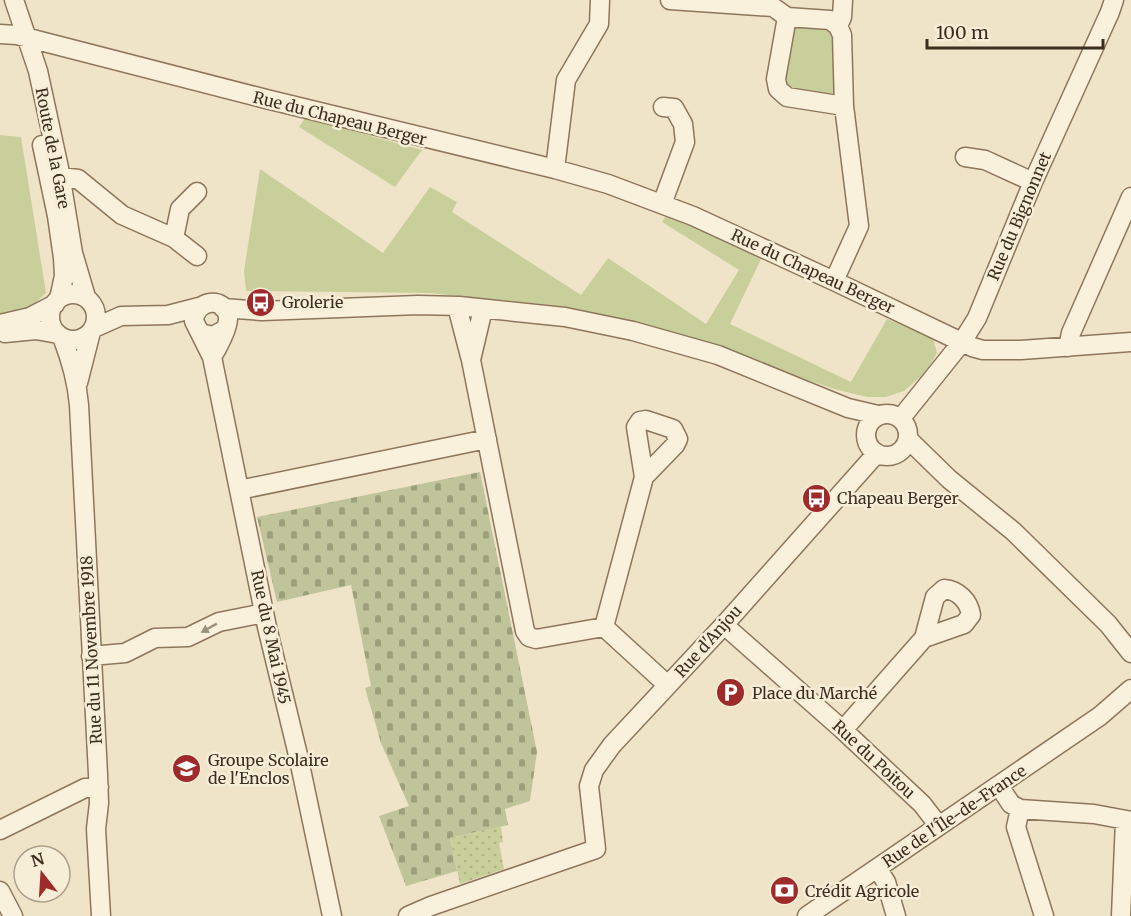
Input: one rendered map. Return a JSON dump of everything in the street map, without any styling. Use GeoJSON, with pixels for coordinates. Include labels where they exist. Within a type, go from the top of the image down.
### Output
{"type":"FeatureCollection","features":[{"type":"Feature","properties":{"kind":"street","name":"Route de la Gare"},"geometry":{"type":"LineString","coordinates":[[13,0],[15,35],[28,73],[57,216],[64,276],[57,301]]}},
{"type":"Feature","properties":{"kind":"street"},"geometry":{"type":"LineString","coordinates":[[555,169],[566,80],[599,24],[600,0]]}},
{"type":"Feature","properties":{"kind":"street"},"geometry":{"type":"LineString","coordinates":[[670,0],[773,7],[787,16],[830,21],[838,26],[842,35],[844,106],[859,226],[834,281]]}},
{"type":"Feature","properties":{"kind":"street"},"geometry":{"type":"LineString","coordinates":[[838,26],[842,17],[843,0]]}},
{"type":"Feature","properties":{"kind":"street","name":"Rue du Bignonnet"},"geometry":{"type":"LineString","coordinates":[[901,418],[962,342],[977,318],[1033,182],[1114,0]]}},
{"type":"Feature","properties":{"kind":"street"},"geometry":{"type":"LineString","coordinates":[[787,16],[776,79],[778,89],[787,98],[844,106]]}},
{"type":"Feature","properties":{"kind":"street","name":"Route de la Gare"},"geometry":{"type":"LineString","coordinates":[[15,35],[38,71],[61,177],[73,253],[90,301]]}},
{"type":"Feature","properties":{"kind":"street","name":"Rue du Chapeau Berger"},"geometry":{"type":"LineString","coordinates":[[15,35],[608,184],[693,216],[967,346],[982,350],[1131,342]]}},
{"type":"Feature","properties":{"kind":"street"},"geometry":{"type":"LineString","coordinates":[[662,204],[685,142],[683,124],[674,108],[663,107]]}},
{"type":"Feature","properties":{"kind":"street"},"geometry":{"type":"LineString","coordinates":[[965,158],[985,160],[1033,182]]}},
{"type":"Feature","properties":{"kind":"street"},"geometry":{"type":"LineString","coordinates":[[61,177],[78,178],[122,215],[174,238],[197,256]]}},
{"type":"Feature","properties":{"kind":"street"},"geometry":{"type":"LineString","coordinates":[[174,238],[180,209],[196,192]]}},
{"type":"Feature","properties":{"kind":"street"},"geometry":{"type":"LineString","coordinates":[[1068,347],[1071,333],[1131,197]]}},
{"type":"Feature","properties":{"kind":"street"},"geometry":{"type":"LineString","coordinates":[[0,324],[30,317],[70,294],[121,316]]}},
{"type":"Feature","properties":{"kind":"street"},"geometry":{"type":"LineString","coordinates":[[57,301],[50,320],[60,336]]}},
{"type":"Feature","properties":{"kind":"street"},"geometry":{"type":"LineString","coordinates":[[90,301],[97,318],[92,330]]}},
{"type":"Feature","properties":{"kind":"street"},"geometry":{"type":"LineString","coordinates":[[0,334],[36,330],[78,340],[92,330],[121,316],[168,315],[211,302],[225,320]]}},
{"type":"Feature","properties":{"kind":"street"},"geometry":{"type":"LineString","coordinates":[[168,315],[213,336],[225,320],[262,311],[418,305],[459,306],[565,317],[633,331],[718,356],[848,408],[878,415],[887,413],[901,418],[907,427],[902,446],[885,456],[877,453],[868,445],[866,437],[867,427],[878,415]]}},
{"type":"Feature","properties":{"kind":"street"},"geometry":{"type":"LineString","coordinates":[[459,306],[525,631],[529,637],[536,639],[604,627]]}},
{"type":"Feature","properties":{"kind":"street"},"geometry":{"type":"LineString","coordinates":[[197,329],[194,316],[199,307]]}},
{"type":"Feature","properties":{"kind":"street"},"geometry":{"type":"LineString","coordinates":[[471,360],[483,309]]}},
{"type":"Feature","properties":{"kind":"street"},"geometry":{"type":"LineString","coordinates":[[212,357],[225,320]]}},
{"type":"Feature","properties":{"kind":"street","name":"Rue du 8 Mai 1945"},"geometry":{"type":"LineString","coordinates":[[197,329],[212,357],[264,613],[298,755],[332,916]]}},
{"type":"Feature","properties":{"kind":"street","name":"Rue du 11 Novembre 1918"},"geometry":{"type":"LineString","coordinates":[[77,384],[92,330]]}},
{"type":"Feature","properties":{"kind":"street","name":"Rue du 11 Novembre 1918"},"geometry":{"type":"LineString","coordinates":[[60,336],[71,360],[77,384],[99,787],[96,829],[101,916]]}},
{"type":"Feature","properties":{"kind":"street"},"geometry":{"type":"LineString","coordinates":[[798,388],[811,399],[851,421],[866,437]]}},
{"type":"Feature","properties":{"kind":"street"},"geometry":{"type":"LineString","coordinates":[[239,490],[487,439]]}},
{"type":"Feature","properties":{"kind":"street"},"geometry":{"type":"LineString","coordinates":[[902,446],[1014,531],[1108,624],[1131,653]]}},
{"type":"Feature","properties":{"kind":"street","name":"Rue d'Anjou"},"geometry":{"type":"LineString","coordinates":[[408,916],[596,849],[589,786],[594,770],[612,745],[724,625],[877,453]]}},
{"type":"Feature","properties":{"kind":"street"},"geometry":{"type":"LineString","coordinates":[[604,627],[644,477]]}},
{"type":"Feature","properties":{"kind":"street"},"geometry":{"type":"LineString","coordinates":[[91,656],[125,653],[155,638],[188,637],[219,622],[264,613]]}},
{"type":"Feature","properties":{"kind":"street"},"geometry":{"type":"LineString","coordinates":[[1108,624],[1117,626],[1131,638]]}},
{"type":"Feature","properties":{"kind":"street","name":"Rue du Poitou"},"geometry":{"type":"LineString","coordinates":[[724,625],[843,730],[922,804],[939,826]]}},
{"type":"Feature","properties":{"kind":"street"},"geometry":{"type":"LineString","coordinates":[[604,627],[662,680],[670,683]]}},
{"type":"Feature","properties":{"kind":"street"},"geometry":{"type":"LineString","coordinates":[[843,730],[924,638]]}},
{"type":"Feature","properties":{"kind":"street","name":"Rue de l'Île-de-France"},"geometry":{"type":"LineString","coordinates":[[807,916],[1100,716],[1131,689]]}},
{"type":"Feature","properties":{"kind":"street","name":"Rue de l'Île-de-France"},"geometry":{"type":"LineString","coordinates":[[1100,716],[1131,702]]}},
{"type":"Feature","properties":{"kind":"street"},"geometry":{"type":"LineString","coordinates":[[999,786],[1011,804],[1020,809],[1094,814],[1128,820],[1121,916]]}},
{"type":"Feature","properties":{"kind":"street"},"geometry":{"type":"LineString","coordinates":[[0,830],[85,788],[99,787]]}},
{"type":"Feature","properties":{"kind":"street"},"geometry":{"type":"LineString","coordinates":[[1020,809],[1016,827],[1044,916]]}},
{"type":"Feature","properties":{"kind":"street"},"geometry":{"type":"LineString","coordinates":[[878,868],[886,882],[896,916]]}},
{"type":"Feature","properties":{"kind":"street"},"geometry":{"type":"LineString","coordinates":[[0,891],[13,916]]}},
{"type":"Feature","properties":{"kind":"green space"},"geometry":{"type":"Polygon","coordinates":[[[799,24],[829,28],[836,32],[837,89],[833,94],[815,97],[789,92],[783,85],[794,27],[799,24]]]}},
{"type":"Feature","properties":{"kind":"green space"},"geometry":{"type":"Polygon","coordinates":[[[305,118],[422,150],[395,187],[299,127],[305,118]]]}},
{"type":"Feature","properties":{"kind":"green space"},"geometry":{"type":"Polygon","coordinates":[[[0,135],[21,137],[46,293],[33,305],[0,314],[0,135]]]}},
{"type":"Feature","properties":{"kind":"green space"},"geometry":{"type":"Polygon","coordinates":[[[260,169],[383,253],[430,187],[457,202],[452,212],[581,295],[608,258],[706,324],[739,270],[662,222],[667,214],[763,255],[730,324],[851,382],[887,319],[933,338],[937,353],[925,373],[904,391],[886,397],[867,397],[834,389],[642,324],[562,306],[428,293],[246,291],[244,271],[260,169]]]}},
{"type":"Feature","properties":{"kind":"green space"},"geometry":{"type":"Polygon","coordinates":[[[480,472],[537,752],[530,801],[505,809],[508,825],[450,838],[457,871],[406,886],[379,816],[409,806],[381,743],[365,688],[371,686],[351,585],[277,602],[257,517],[480,472]]]}},
{"type":"Feature","properties":{"kind":"green space"},"geometry":{"type":"Polygon","coordinates":[[[501,826],[503,842],[499,843],[504,869],[460,884],[450,838],[501,826]]]}},
{"type":"Feature","properties":{"kind":"place","name":"Grolerie"},"geometry":{"type":"Point","coordinates":[261,302]}},
{"type":"Feature","properties":{"kind":"place","name":"Chapeau Berger"},"geometry":{"type":"Point","coordinates":[816,498]}},
{"type":"Feature","properties":{"kind":"place","name":"Place du Marché"},"geometry":{"type":"Point","coordinates":[731,693]}},
{"type":"Feature","properties":{"kind":"place","name":"Groupe Scolaire de l'Enclos"},"geometry":{"type":"Point","coordinates":[187,769]}},
{"type":"Feature","properties":{"kind":"place","name":"Crédit Agricole"},"geometry":{"type":"Point","coordinates":[784,891]}}]}
